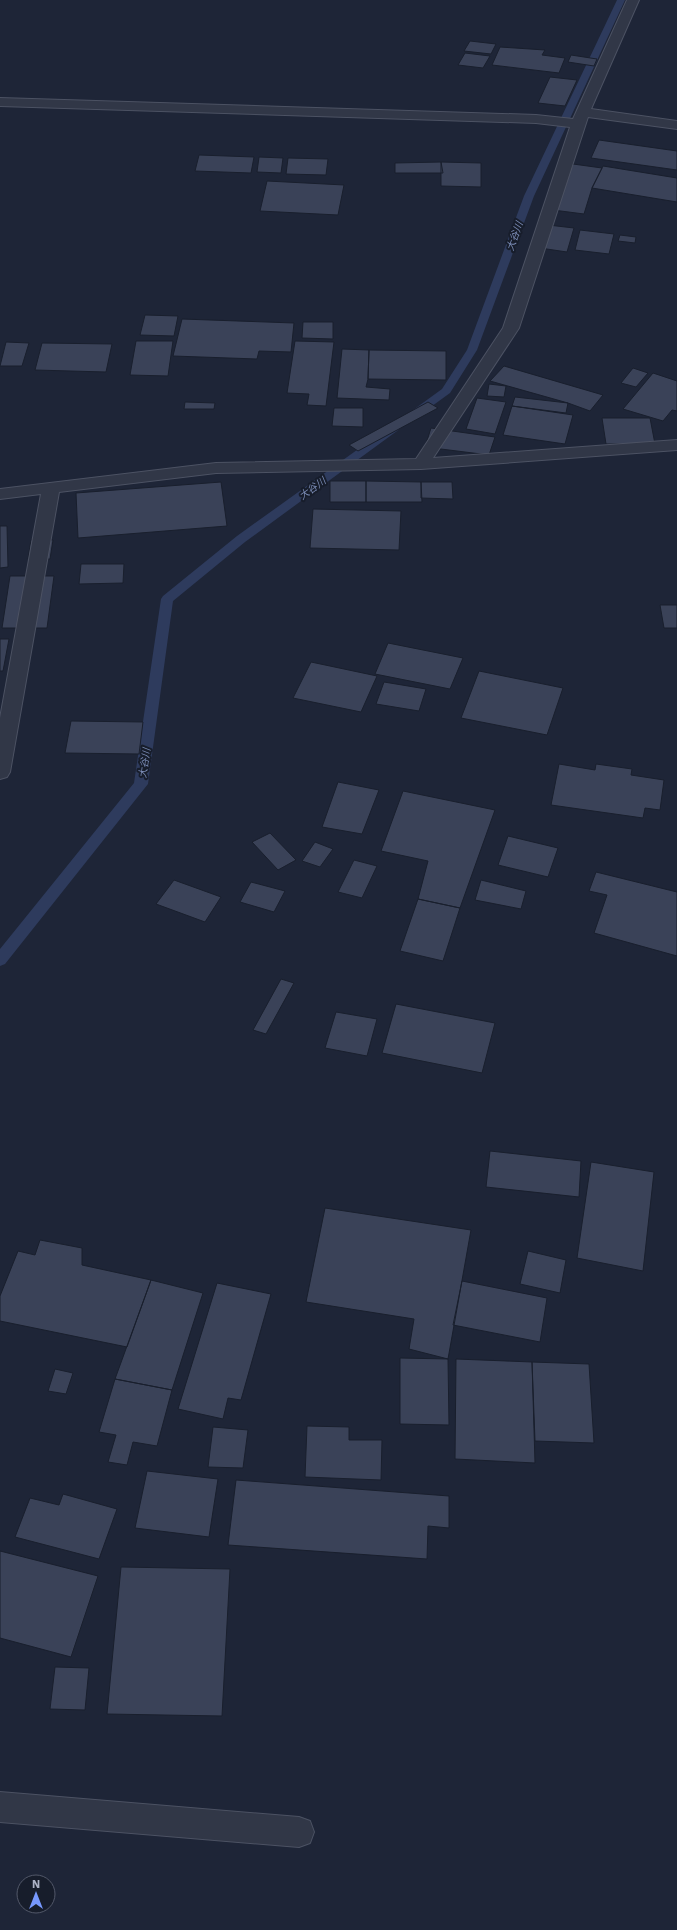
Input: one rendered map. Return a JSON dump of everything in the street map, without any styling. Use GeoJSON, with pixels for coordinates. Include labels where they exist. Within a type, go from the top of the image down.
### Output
{"type":"FeatureCollection","features":[{"type":"Feature","properties":{"kind":"street"},"geometry":{"type":"LineString","coordinates":[[421,464],[511,328],[581,118],[633,0]]}},
{"type":"Feature","properties":{"kind":"street"},"geometry":{"type":"LineString","coordinates":[[0,102],[536,119],[581,118],[677,125]]}},
{"type":"Feature","properties":{"kind":"street"},"geometry":{"type":"LineString","coordinates":[[0,494],[216,468],[421,464],[677,446]]}},
{"type":"Feature","properties":{"kind":"street"},"geometry":{"type":"LineString","coordinates":[[0,772],[51,488]]}},
{"type":"Feature","properties":{"kind":"street"},"geometry":{"type":"LineString","coordinates":[[0,1807],[299,1832]]}},
{"type":"Feature","properties":{"kind":"building"},"geometry":{"type":"Polygon","coordinates":[[[470,41],[496,44],[491,54],[464,51],[470,41]]]}},
{"type":"Feature","properties":{"kind":"building"},"geometry":{"type":"Polygon","coordinates":[[[500,47],[545,50],[542,55],[565,58],[559,73],[492,65],[500,47]]]}},
{"type":"Feature","properties":{"kind":"building"},"geometry":{"type":"Polygon","coordinates":[[[465,53],[490,56],[483,68],[458,65],[465,53]]]}},
{"type":"Feature","properties":{"kind":"building"},"geometry":{"type":"Polygon","coordinates":[[[571,55],[597,59],[594,66],[568,62],[571,55]]]}},
{"type":"Feature","properties":{"kind":"building"},"geometry":{"type":"Polygon","coordinates":[[[550,77],[577,80],[565,106],[538,103],[550,77]]]}},
{"type":"Feature","properties":{"kind":"building"},"geometry":{"type":"Polygon","coordinates":[[[599,140],[677,151],[677,170],[591,158],[599,140]]]}},
{"type":"Feature","properties":{"kind":"building"},"geometry":{"type":"Polygon","coordinates":[[[199,155],[254,157],[251,173],[195,171],[199,155]]]}},
{"type":"Feature","properties":{"kind":"building"},"geometry":{"type":"Polygon","coordinates":[[[259,157],[283,158],[281,173],[257,172],[259,157]]]}},
{"type":"Feature","properties":{"kind":"building"},"geometry":{"type":"Polygon","coordinates":[[[288,158],[328,159],[326,175],[286,174],[288,158]]]}},
{"type":"Feature","properties":{"kind":"building"},"geometry":{"type":"Polygon","coordinates":[[[441,162],[443,173],[395,173],[395,163],[441,162]]]}},
{"type":"Feature","properties":{"kind":"building"},"geometry":{"type":"Polygon","coordinates":[[[441,162],[481,163],[481,187],[441,186],[441,162]]]}},
{"type":"Feature","properties":{"kind":"building"},"geometry":{"type":"Polygon","coordinates":[[[573,164],[602,168],[592,188],[584,214],[553,210],[573,164]]]}},
{"type":"Feature","properties":{"kind":"building"},"geometry":{"type":"Polygon","coordinates":[[[603,166],[677,178],[677,202],[592,188],[603,166]]]}},
{"type":"Feature","properties":{"kind":"building"},"geometry":{"type":"Polygon","coordinates":[[[267,181],[344,185],[338,215],[260,211],[267,181]]]}},
{"type":"Feature","properties":{"kind":"building"},"geometry":{"type":"Polygon","coordinates":[[[548,225],[574,228],[567,252],[540,248],[548,225]]]}},
{"type":"Feature","properties":{"kind":"building"},"geometry":{"type":"Polygon","coordinates":[[[580,230],[614,234],[609,254],[575,250],[580,230]]]}},
{"type":"Feature","properties":{"kind":"building"},"geometry":{"type":"Polygon","coordinates":[[[620,235],[636,237],[635,243],[618,241],[620,235]]]}},
{"type":"Feature","properties":{"kind":"building"},"geometry":{"type":"Polygon","coordinates":[[[145,315],[178,316],[174,336],[140,335],[145,315]]]}},
{"type":"Feature","properties":{"kind":"building"},"geometry":{"type":"Polygon","coordinates":[[[182,319],[294,323],[291,352],[259,351],[257,359],[173,356],[182,319]]]}},
{"type":"Feature","properties":{"kind":"building"},"geometry":{"type":"Polygon","coordinates":[[[303,322],[333,322],[333,339],[302,338],[303,322]]]}},
{"type":"Feature","properties":{"kind":"building"},"geometry":{"type":"Polygon","coordinates":[[[136,341],[173,341],[168,376],[130,375],[136,341]]]}},
{"type":"Feature","properties":{"kind":"building"},"geometry":{"type":"Polygon","coordinates":[[[295,341],[334,342],[326,406],[307,405],[309,394],[287,393],[295,341]]]}},
{"type":"Feature","properties":{"kind":"building"},"geometry":{"type":"Polygon","coordinates":[[[6,342],[29,343],[22,366],[0,366],[6,342]]]}},
{"type":"Feature","properties":{"kind":"building"},"geometry":{"type":"Polygon","coordinates":[[[42,343],[112,344],[106,372],[35,370],[42,343]]]}},
{"type":"Feature","properties":{"kind":"building"},"geometry":{"type":"Polygon","coordinates":[[[342,349],[369,350],[368,379],[366,387],[390,389],[389,400],[337,398],[342,349]]]}},
{"type":"Feature","properties":{"kind":"building"},"geometry":{"type":"Polygon","coordinates":[[[369,350],[446,351],[446,380],[368,379],[369,350]]]}},
{"type":"Feature","properties":{"kind":"building"},"geometry":{"type":"Polygon","coordinates":[[[504,366],[603,395],[590,411],[568,403],[490,381],[504,366]]]}},
{"type":"Feature","properties":{"kind":"building"},"geometry":{"type":"Polygon","coordinates":[[[633,368],[648,373],[636,387],[621,383],[633,368]]]}},
{"type":"Feature","properties":{"kind":"building"},"geometry":{"type":"Polygon","coordinates":[[[653,373],[677,381],[677,411],[672,410],[663,421],[623,409],[653,373]]]}},
{"type":"Feature","properties":{"kind":"building"},"geometry":{"type":"Polygon","coordinates":[[[489,384],[506,386],[504,397],[487,396],[489,384]]]}},
{"type":"Feature","properties":{"kind":"building"},"geometry":{"type":"Polygon","coordinates":[[[515,397],[568,403],[566,413],[512,406],[515,397]]]}},
{"type":"Feature","properties":{"kind":"building"},"geometry":{"type":"Polygon","coordinates":[[[477,398],[506,402],[495,434],[466,429],[477,398]]]}},
{"type":"Feature","properties":{"kind":"building"},"geometry":{"type":"Polygon","coordinates":[[[185,402],[215,403],[214,409],[184,409],[185,402]]]}},
{"type":"Feature","properties":{"kind":"building"},"geometry":{"type":"Polygon","coordinates":[[[428,402],[438,408],[358,451],[349,445],[428,402]]]}},
{"type":"Feature","properties":{"kind":"building"},"geometry":{"type":"Polygon","coordinates":[[[512,406],[573,415],[565,444],[503,435],[512,406]]]}},
{"type":"Feature","properties":{"kind":"building"},"geometry":{"type":"Polygon","coordinates":[[[334,408],[363,408],[363,427],[332,426],[334,408]]]}},
{"type":"Feature","properties":{"kind":"building"},"geometry":{"type":"Polygon","coordinates":[[[602,418],[650,418],[655,444],[606,444],[602,418]]]}},
{"type":"Feature","properties":{"kind":"building"},"geometry":{"type":"Polygon","coordinates":[[[431,428],[495,437],[489,455],[425,447],[431,428]]]}},
{"type":"Feature","properties":{"kind":"building"},"geometry":{"type":"Polygon","coordinates":[[[330,481],[366,481],[366,502],[330,502],[330,481]]]}},
{"type":"Feature","properties":{"kind":"building"},"geometry":{"type":"Polygon","coordinates":[[[366,481],[421,482],[422,502],[366,502],[366,481]]]}},
{"type":"Feature","properties":{"kind":"building"},"geometry":{"type":"Polygon","coordinates":[[[221,482],[227,526],[78,538],[76,493],[221,482]]]}},
{"type":"Feature","properties":{"kind":"building"},"geometry":{"type":"Polygon","coordinates":[[[421,482],[452,482],[453,499],[421,498],[421,482]]]}},
{"type":"Feature","properties":{"kind":"building"},"geometry":{"type":"Polygon","coordinates":[[[313,509],[401,511],[399,550],[310,548],[313,509]]]}},
{"type":"Feature","properties":{"kind":"building"},"geometry":{"type":"Polygon","coordinates":[[[0,526],[7,526],[8,567],[0,568],[0,526]]]}},
{"type":"Feature","properties":{"kind":"building"},"geometry":{"type":"Polygon","coordinates":[[[31,540],[53,540],[50,559],[28,559],[31,540]]]}},
{"type":"Feature","properties":{"kind":"building"},"geometry":{"type":"Polygon","coordinates":[[[81,564],[124,564],[123,583],[79,584],[81,564]]]}},
{"type":"Feature","properties":{"kind":"building"},"geometry":{"type":"Polygon","coordinates":[[[10,576],[54,576],[47,628],[2,628],[10,576]]]}},
{"type":"Feature","properties":{"kind":"building"},"geometry":{"type":"Polygon","coordinates":[[[660,605],[677,605],[677,628],[664,628],[660,605]]]}},
{"type":"Feature","properties":{"kind":"building"},"geometry":{"type":"Polygon","coordinates":[[[0,639],[9,639],[3,671],[0,671],[0,639]]]}},
{"type":"Feature","properties":{"kind":"building"},"geometry":{"type":"Polygon","coordinates":[[[388,643],[463,658],[450,689],[375,674],[388,643]]]}},
{"type":"Feature","properties":{"kind":"building"},"geometry":{"type":"Polygon","coordinates":[[[311,662],[377,676],[361,712],[293,698],[311,662]]]}},
{"type":"Feature","properties":{"kind":"building"},"geometry":{"type":"Polygon","coordinates":[[[479,671],[563,688],[547,735],[461,718],[479,671]]]}},
{"type":"Feature","properties":{"kind":"building"},"geometry":{"type":"Polygon","coordinates":[[[384,682],[426,689],[419,711],[376,704],[384,682]]]}},
{"type":"Feature","properties":{"kind":"building"},"geometry":{"type":"Polygon","coordinates":[[[71,721],[143,722],[139,754],[65,753],[71,721]]]}},
{"type":"Feature","properties":{"kind":"building"},"geometry":{"type":"Polygon","coordinates":[[[559,764],[595,770],[596,764],[632,769],[631,775],[664,780],[660,810],[645,808],[643,818],[551,805],[559,764]]]}},
{"type":"Feature","properties":{"kind":"building"},"geometry":{"type":"Polygon","coordinates":[[[338,782],[379,790],[362,834],[322,827],[338,782]]]}},
{"type":"Feature","properties":{"kind":"building"},"geometry":{"type":"Polygon","coordinates":[[[403,791],[495,810],[460,908],[418,899],[428,861],[381,851],[403,791]]]}},
{"type":"Feature","properties":{"kind":"building"},"geometry":{"type":"Polygon","coordinates":[[[270,833],[296,860],[278,870],[252,842],[270,833]]]}},
{"type":"Feature","properties":{"kind":"building"},"geometry":{"type":"Polygon","coordinates":[[[508,836],[558,848],[548,877],[498,865],[508,836]]]}},
{"type":"Feature","properties":{"kind":"building"},"geometry":{"type":"Polygon","coordinates":[[[315,842],[333,849],[320,867],[302,861],[315,842]]]}},
{"type":"Feature","properties":{"kind":"building"},"geometry":{"type":"Polygon","coordinates":[[[354,860],[377,866],[362,898],[338,892],[354,860]]]}},
{"type":"Feature","properties":{"kind":"building"},"geometry":{"type":"Polygon","coordinates":[[[596,872],[677,892],[677,956],[594,933],[607,895],[589,891],[596,872]]]}},
{"type":"Feature","properties":{"kind":"building"},"geometry":{"type":"Polygon","coordinates":[[[174,880],[221,897],[205,922],[156,904],[174,880]]]}},
{"type":"Feature","properties":{"kind":"building"},"geometry":{"type":"Polygon","coordinates":[[[481,880],[526,891],[521,909],[475,900],[481,880]]]}},
{"type":"Feature","properties":{"kind":"building"},"geometry":{"type":"Polygon","coordinates":[[[251,882],[285,891],[274,912],[240,902],[251,882]]]}},
{"type":"Feature","properties":{"kind":"building"},"geometry":{"type":"Polygon","coordinates":[[[418,899],[460,908],[443,961],[400,951],[418,899]]]}},
{"type":"Feature","properties":{"kind":"building"},"geometry":{"type":"Polygon","coordinates":[[[281,979],[294,983],[266,1034],[253,1030],[281,979]]]}},
{"type":"Feature","properties":{"kind":"building"},"geometry":{"type":"Polygon","coordinates":[[[396,1004],[495,1023],[482,1073],[382,1053],[396,1004]]]}},
{"type":"Feature","properties":{"kind":"building"},"geometry":{"type":"Polygon","coordinates":[[[336,1012],[377,1019],[367,1056],[325,1048],[336,1012]]]}},
{"type":"Feature","properties":{"kind":"building"},"geometry":{"type":"Polygon","coordinates":[[[490,1151],[581,1161],[579,1197],[486,1187],[490,1151]]]}},
{"type":"Feature","properties":{"kind":"building"},"geometry":{"type":"Polygon","coordinates":[[[591,1162],[654,1172],[643,1271],[577,1258],[591,1162]]]}},
{"type":"Feature","properties":{"kind":"building"},"geometry":{"type":"Polygon","coordinates":[[[325,1208],[471,1230],[448,1359],[409,1349],[414,1319],[306,1302],[325,1208]]]}},
{"type":"Feature","properties":{"kind":"building"},"geometry":{"type":"Polygon","coordinates":[[[40,1240],[82,1248],[82,1265],[151,1280],[127,1347],[0,1321],[0,1296],[18,1251],[35,1255],[40,1240]]]}},
{"type":"Feature","properties":{"kind":"building"},"geometry":{"type":"Polygon","coordinates":[[[528,1251],[566,1260],[560,1293],[520,1284],[528,1251]]]}},
{"type":"Feature","properties":{"kind":"building"},"geometry":{"type":"Polygon","coordinates":[[[151,1280],[203,1293],[172,1390],[115,1379],[151,1280]]]}},
{"type":"Feature","properties":{"kind":"building"},"geometry":{"type":"Polygon","coordinates":[[[462,1281],[547,1298],[540,1342],[453,1325],[462,1281]]]}},
{"type":"Feature","properties":{"kind":"building"},"geometry":{"type":"Polygon","coordinates":[[[217,1283],[271,1294],[241,1400],[228,1398],[223,1419],[178,1409],[217,1283]]]}},
{"type":"Feature","properties":{"kind":"building"},"geometry":{"type":"Polygon","coordinates":[[[400,1358],[448,1359],[449,1425],[400,1424],[400,1358]]]}},
{"type":"Feature","properties":{"kind":"building"},"geometry":{"type":"Polygon","coordinates":[[[456,1359],[532,1362],[535,1463],[455,1459],[456,1359]]]}},
{"type":"Feature","properties":{"kind":"building"},"geometry":{"type":"Polygon","coordinates":[[[532,1362],[589,1364],[594,1443],[535,1441],[532,1362]]]}},
{"type":"Feature","properties":{"kind":"building"},"geometry":{"type":"Polygon","coordinates":[[[55,1369],[73,1373],[66,1394],[48,1391],[55,1369]]]}},
{"type":"Feature","properties":{"kind":"building"},"geometry":{"type":"Polygon","coordinates":[[[115,1379],[172,1390],[157,1446],[133,1442],[127,1465],[108,1462],[116,1435],[99,1432],[115,1379]]]}},
{"type":"Feature","properties":{"kind":"building"},"geometry":{"type":"Polygon","coordinates":[[[307,1426],[349,1427],[349,1440],[382,1440],[381,1480],[305,1477],[307,1426]]]}},
{"type":"Feature","properties":{"kind":"building"},"geometry":{"type":"Polygon","coordinates":[[[213,1427],[248,1430],[243,1468],[208,1467],[213,1427]]]}},
{"type":"Feature","properties":{"kind":"building"},"geometry":{"type":"Polygon","coordinates":[[[147,1471],[218,1479],[209,1537],[135,1528],[147,1471]]]}},
{"type":"Feature","properties":{"kind":"building"},"geometry":{"type":"Polygon","coordinates":[[[236,1480],[449,1496],[449,1528],[428,1526],[427,1559],[228,1545],[236,1480]]]}},
{"type":"Feature","properties":{"kind":"building"},"geometry":{"type":"Polygon","coordinates":[[[63,1494],[117,1509],[99,1559],[15,1537],[30,1498],[59,1505],[63,1494]]]}},
{"type":"Feature","properties":{"kind":"building"},"geometry":{"type":"Polygon","coordinates":[[[0,1551],[98,1576],[71,1657],[0,1638],[0,1551]]]}},
{"type":"Feature","properties":{"kind":"building"},"geometry":{"type":"Polygon","coordinates":[[[121,1567],[230,1569],[222,1716],[107,1714],[121,1567]]]}},
{"type":"Feature","properties":{"kind":"building"},"geometry":{"type":"Polygon","coordinates":[[[55,1667],[89,1668],[85,1710],[50,1709],[55,1667]]]}},
{"type":"Feature","properties":{"kind":"waterway","name":"大谷川"},"geometry":{"type":"LineString","coordinates":[[413,415],[446,391],[472,350],[529,196],[621,0]]}},
{"type":"Feature","properties":{"kind":"waterway","name":"大谷川"},"geometry":{"type":"LineString","coordinates":[[0,960],[141,784],[167,599],[241,539],[393,429]]}}]}
